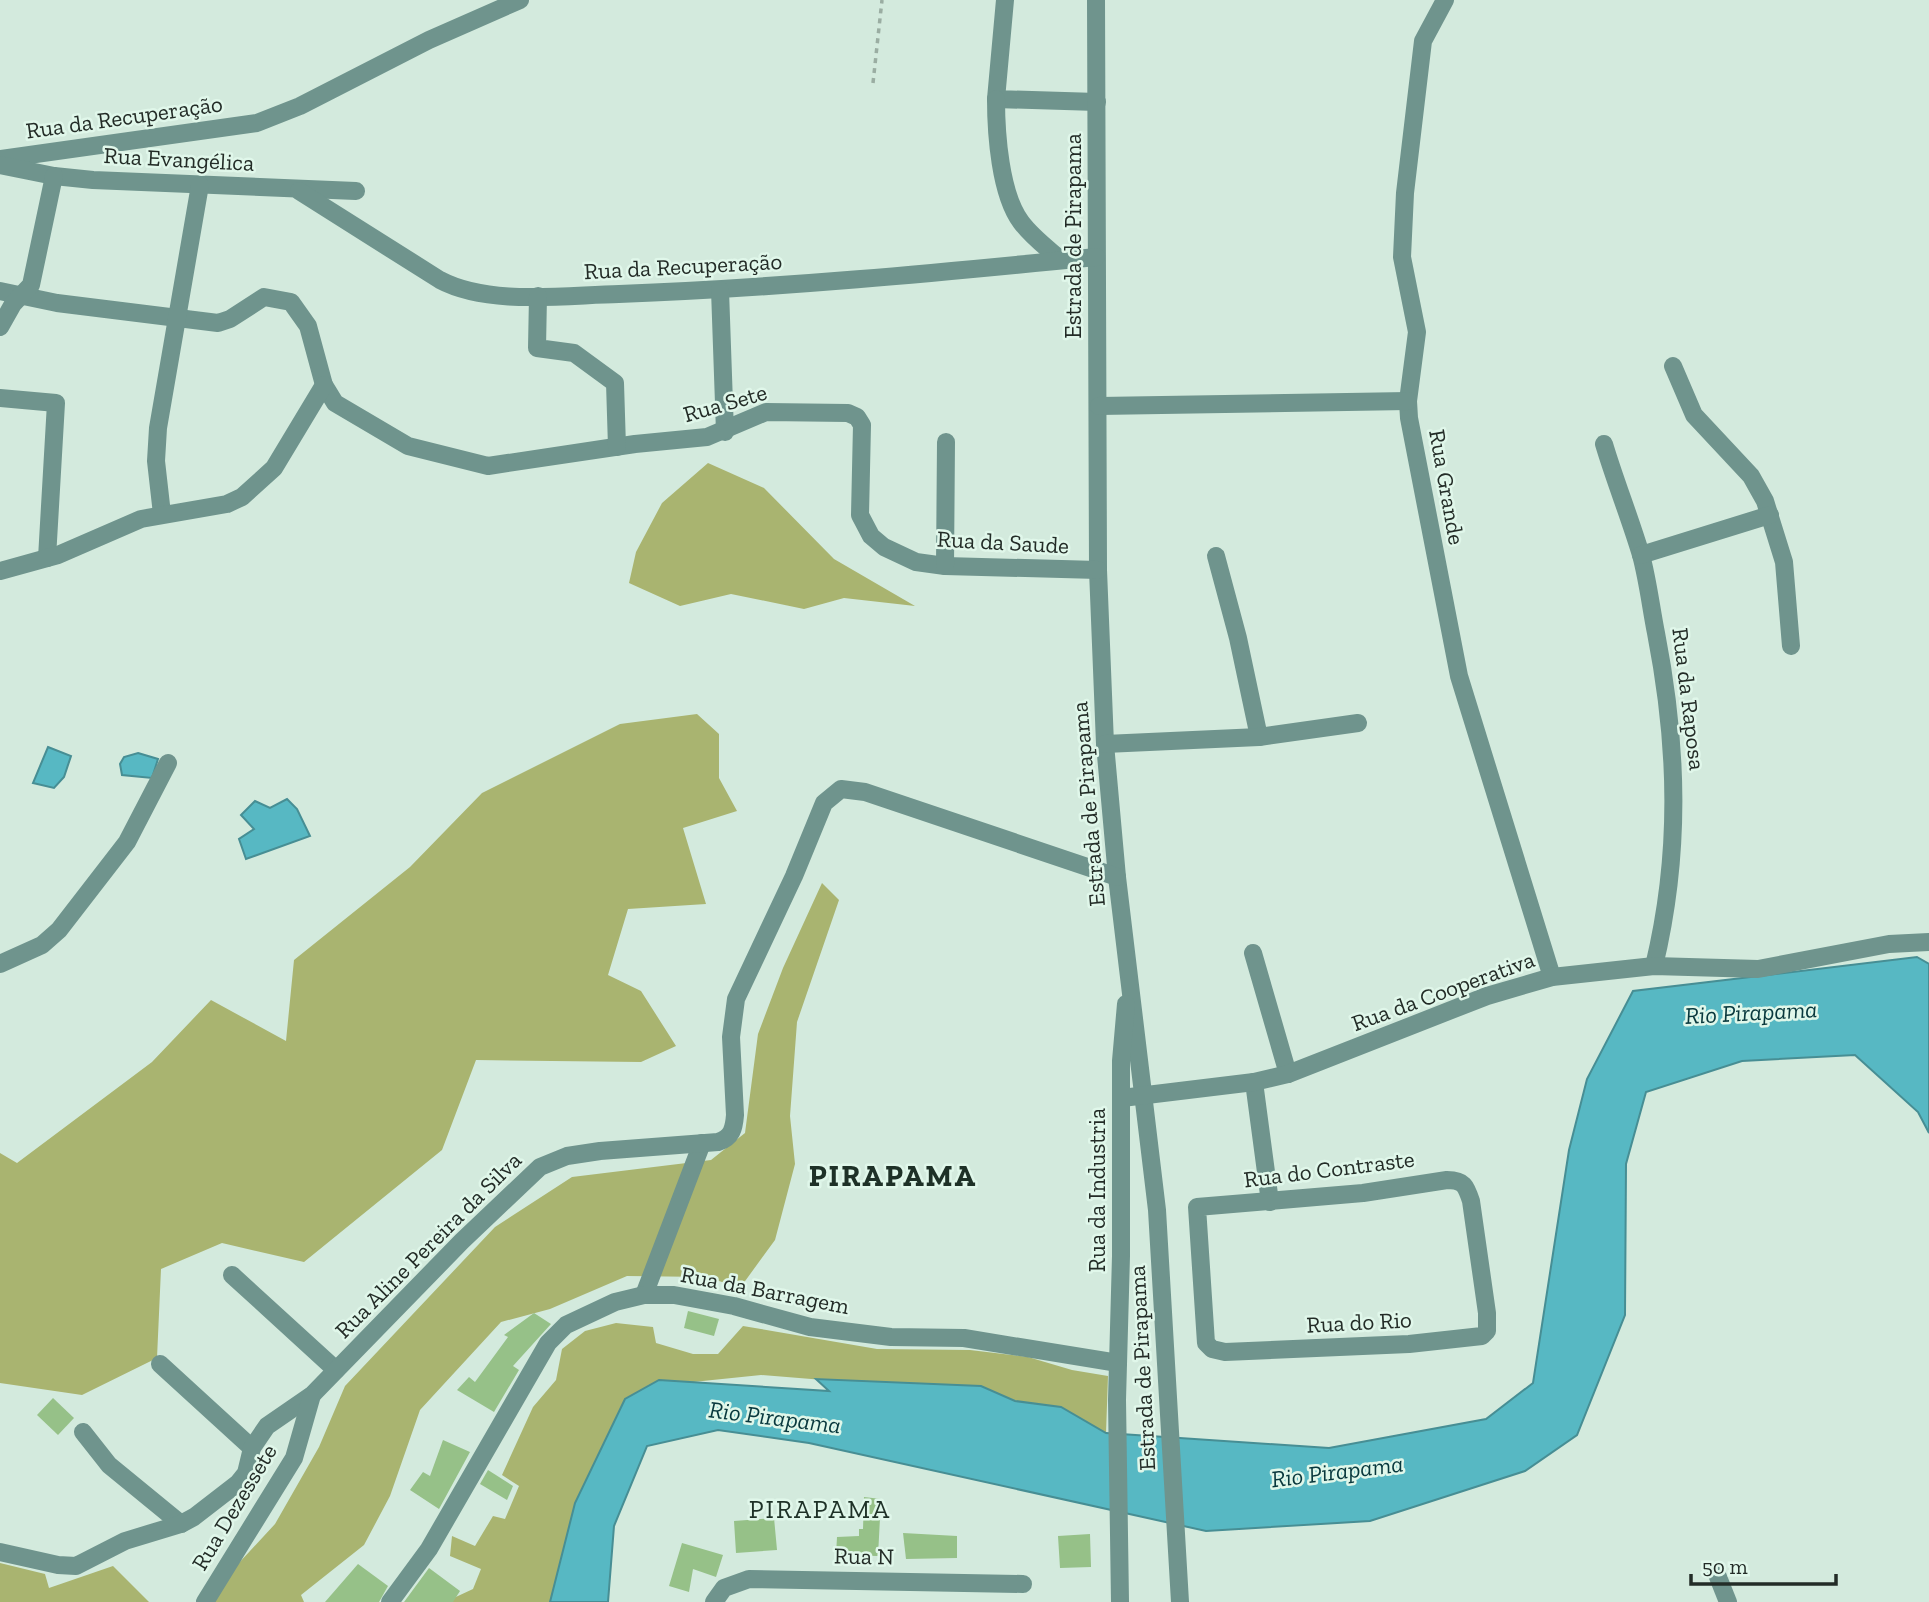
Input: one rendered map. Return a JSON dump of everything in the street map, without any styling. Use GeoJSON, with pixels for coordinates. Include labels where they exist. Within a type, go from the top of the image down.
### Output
{"type":"FeatureCollection","features":[{"type":"Feature","properties":{"kind":"street","name":"Rua da Recuperação"},"geometry":{"type":"LineString","coordinates":[[0,162],[257,123],[300,106],[429,40],[520,0]]}},
{"type":"Feature","properties":{"kind":"street"},"geometry":{"type":"LineString","coordinates":[[1005,0],[996,99],[998,137],[1013,206],[1029,232],[1061,260]]}},
{"type":"Feature","properties":{"kind":"street","name":"Estrada de Pirapama"},"geometry":{"type":"LineString","coordinates":[[1096,0],[1098,570],[1105,744],[1117,877],[1157,1210],[1180,1602]]}},
{"type":"Feature","properties":{"kind":"street","name":"Rua Grande"},"geometry":{"type":"LineString","coordinates":[[1445,0],[1430,22],[1423,41],[1405,193],[1402,257],[1416,332],[1408,401],[1455,659],[1552,977]]}},
{"type":"Feature","properties":{"kind":"street"},"geometry":{"type":"LineString","coordinates":[[996,99],[1097,102]]}},
{"type":"Feature","properties":{"kind":"street","name":"Rua Evangélica"},"geometry":{"type":"LineString","coordinates":[[0,162],[54,176],[299,191],[356,191]]}},
{"type":"Feature","properties":{"kind":"street"},"geometry":{"type":"LineString","coordinates":[[0,327],[13,304],[23,297],[36,271],[54,176]]}},
{"type":"Feature","properties":{"kind":"street"},"geometry":{"type":"LineString","coordinates":[[162,514],[156,445],[175,319],[200,185]]}},
{"type":"Feature","properties":{"kind":"street","name":"Rua da Recuperação"},"geometry":{"type":"LineString","coordinates":[[299,191],[451,286],[477,293],[538,296],[720,289],[1096,257]]}},
{"type":"Feature","properties":{"kind":"street"},"geometry":{"type":"LineString","coordinates":[[720,289],[725,432]]}},
{"type":"Feature","properties":{"kind":"street"},"geometry":{"type":"LineString","coordinates":[[0,291],[23,297],[218,323],[230,319],[264,297],[286,299],[308,326],[324,385],[274,468],[251,492],[227,504],[162,514],[122,524],[47,558],[0,571]]}},
{"type":"Feature","properties":{"kind":"street"},"geometry":{"type":"LineString","coordinates":[[538,296],[537,348],[574,352],[615,383],[617,447]]}},
{"type":"Feature","properties":{"kind":"street"},"geometry":{"type":"LineString","coordinates":[[1673,366],[1694,415],[1759,487],[1784,562],[1791,646]]}},
{"type":"Feature","properties":{"kind":"street","name":"Rua Sete"},"geometry":{"type":"LineString","coordinates":[[324,385],[335,403],[381,433],[423,452],[472,464],[511,465],[651,442],[691,440],[725,432],[766,412],[834,412],[857,417],[862,425],[863,436],[860,515],[871,536]]}},
{"type":"Feature","properties":{"kind":"street"},"geometry":{"type":"LineString","coordinates":[[0,398],[56,403],[47,558]]}},
{"type":"Feature","properties":{"kind":"street"},"geometry":{"type":"LineString","coordinates":[[1099,405],[1408,401]]}},
{"type":"Feature","properties":{"kind":"street"},"geometry":{"type":"LineString","coordinates":[[945,566],[946,442]]}},
{"type":"Feature","properties":{"kind":"street","name":"Rua da Raposa"},"geometry":{"type":"LineString","coordinates":[[1604,444],[1641,555],[1663,669],[1675,782],[1672,867],[1654,966]]}},
{"type":"Feature","properties":{"kind":"street"},"geometry":{"type":"LineString","coordinates":[[1641,555],[1770,515]]}},
{"type":"Feature","properties":{"kind":"street","name":"Rua da Saude"},"geometry":{"type":"LineString","coordinates":[[871,536],[898,555],[916,562],[945,566],[1098,570]]}},
{"type":"Feature","properties":{"kind":"street"},"geometry":{"type":"LineString","coordinates":[[1216,556],[1238,638],[1259,737]]}},
{"type":"Feature","properties":{"kind":"street"},"geometry":{"type":"LineString","coordinates":[[1105,744],[1259,737],[1358,723]]}},
{"type":"Feature","properties":{"kind":"street"},"geometry":{"type":"LineString","coordinates":[[0,964],[42,945],[59,930],[127,842],[168,763]]}},
{"type":"Feature","properties":{"kind":"street","name":"Rua Aline Pereira da Silva"},"geometry":{"type":"LineString","coordinates":[[312,1395],[499,1204],[540,1167],[568,1156],[600,1151],[723,1140],[734,1128],[731,1037],[736,999],[830,796],[841,789],[865,792],[1117,877]]}},
{"type":"Feature","properties":{"kind":"street","name":"Rua da Cooperativa"},"geometry":{"type":"LineString","coordinates":[[1122,1098],[1254,1082],[1288,1074],[1488,996],[1552,977],[1654,966],[1758,969],[1877,946],[1929,942]]}},
{"type":"Feature","properties":{"kind":"street"},"geometry":{"type":"LineString","coordinates":[[1253,953],[1288,1074]]}},
{"type":"Feature","properties":{"kind":"street","name":"Rua da Industria"},"geometry":{"type":"LineString","coordinates":[[1120,1602],[1117,1400],[1122,1033],[1129,982]]}},
{"type":"Feature","properties":{"kind":"street"},"geometry":{"type":"LineString","coordinates":[[1254,1082],[1270,1202]]}},
{"type":"Feature","properties":{"kind":"street"},"geometry":{"type":"LineString","coordinates":[[644,1295],[702,1143]]}},
{"type":"Feature","properties":{"kind":"street","name":"Rua do Contraste"},"geometry":{"type":"LineString","coordinates":[[1197,1207],[1270,1202],[1459,1180],[1465,1184],[1471,1201],[1485,1288],[1487,1331],[1482,1336]]}},
{"type":"Feature","properties":{"kind":"street","name":"Rua do Rio"},"geometry":{"type":"LineString","coordinates":[[1197,1207],[1206,1343],[1218,1352],[1409,1344],[1482,1336]]}},
{"type":"Feature","properties":{"kind":"street"},"geometry":{"type":"LineString","coordinates":[[232,1275],[336,1370]]}},
{"type":"Feature","properties":{"kind":"street","name":"Rua da Barragem"},"geometry":{"type":"LineString","coordinates":[[390,1602],[429,1549],[548,1343],[566,1325],[615,1302],[644,1295],[705,1300],[810,1327],[891,1338],[964,1338],[1118,1363]]}},
{"type":"Feature","properties":{"kind":"street"},"geometry":{"type":"LineString","coordinates":[[160,1364],[252,1448]]}},
{"type":"Feature","properties":{"kind":"street"},"geometry":{"type":"LineString","coordinates":[[0,1552],[58,1565],[76,1566],[125,1541],[181,1524],[238,1483],[246,1473],[252,1448],[273,1420],[312,1395]]}},
{"type":"Feature","properties":{"kind":"street","name":"Rua Dezessete"},"geometry":{"type":"LineString","coordinates":[[205,1602],[294,1458],[312,1395]]}},
{"type":"Feature","properties":{"kind":"street"},"geometry":{"type":"LineString","coordinates":[[83,1432],[109,1465],[181,1524]]}},
{"type":"Feature","properties":{"kind":"street"},"geometry":{"type":"LineString","coordinates":[[1716,1572],[1728,1602]]}},
{"type":"Feature","properties":{"kind":"street","name":"Rua N"},"geometry":{"type":"LineString","coordinates":[[714,1602],[724,1588],[749,1580],[1023,1584]]}},
{"type":"Feature","properties":{"kind":"path"},"geometry":{"type":"LineString","coordinates":[[873,83],[883,0]]}},
{"type":"Feature","properties":{"kind":"green space"},"geometry":{"type":"Polygon","coordinates":[[[708,463],[764,488],[834,559],[915,606],[844,598],[804,609],[731,594],[680,606],[629,583],[636,552],[662,503],[708,463]]]}},
{"type":"Feature","properties":{"kind":"green space"},"geometry":{"type":"Polygon","coordinates":[[[697,714],[719,734],[719,778],[737,811],[683,828],[706,904],[628,909],[608,975],[641,991],[676,1046],[641,1062],[476,1060],[442,1150],[304,1262],[222,1243],[161,1269],[157,1358],[82,1395],[0,1383],[0,1153],[17,1163],[152,1062],[211,1000],[286,1041],[294,960],[410,867],[482,793],[620,724],[697,714]]]}},
{"type":"Feature","properties":{"kind":"green space"},"geometry":{"type":"Polygon","coordinates":[[[822,883],[839,900],[797,1022],[790,1116],[795,1164],[775,1240],[740,1288],[707,1277],[627,1276],[550,1309],[501,1322],[420,1410],[390,1496],[364,1545],[301,1595],[304,1602],[210,1602],[212,1592],[275,1524],[319,1447],[345,1386],[495,1227],[572,1177],[711,1160],[745,1133],[758,1034],[783,968],[822,883]]]}},
{"type":"Feature","properties":{"kind":"green space"},"geometry":{"type":"Polygon","coordinates":[[[616,1323],[653,1327],[656,1343],[693,1354],[718,1354],[743,1326],[877,1349],[970,1350],[1028,1357],[1072,1370],[1108,1376],[1106,1433],[1061,1407],[1015,1401],[981,1386],[873,1384],[761,1375],[693,1382],[659,1380],[625,1399],[575,1503],[550,1602],[445,1602],[473,1589],[481,1569],[450,1556],[452,1536],[475,1546],[493,1516],[505,1519],[519,1486],[502,1475],[533,1407],[556,1380],[562,1349],[585,1331],[616,1323]]]}},
{"type":"Feature","properties":{"kind":"green space"},"geometry":{"type":"Polygon","coordinates":[[[0,1563],[45,1574],[49,1588],[113,1566],[149,1602],[0,1602],[0,1563]]]}},
{"type":"Feature","properties":{"kind":"water"},"geometry":{"type":"Polygon","coordinates":[[[48,747],[71,756],[64,777],[54,788],[33,783],[48,747]]]}},
{"type":"Feature","properties":{"kind":"water"},"geometry":{"type":"Polygon","coordinates":[[[138,753],[158,759],[152,778],[122,775],[120,764],[124,757],[138,753]]]}},
{"type":"Feature","properties":{"kind":"water"},"geometry":{"type":"Polygon","coordinates":[[[287,799],[297,809],[310,836],[246,859],[239,839],[254,829],[241,815],[255,801],[270,808],[287,799]]]}},
{"type":"Feature","properties":{"kind":"water","name":"Rio Pirapama"},"geometry":{"type":"Polygon","coordinates":[[[1917,957],[1929,964],[1929,1133],[1918,1112],[1855,1055],[1742,1061],[1646,1092],[1626,1164],[1625,1315],[1577,1435],[1525,1471],[1370,1521],[1206,1531],[809,1443],[718,1430],[647,1446],[614,1526],[608,1602],[550,1602],[575,1503],[625,1399],[659,1380],[829,1391],[816,1379],[981,1386],[1015,1401],[1061,1407],[1106,1433],[1329,1448],[1486,1419],[1533,1383],[1569,1150],[1587,1079],[1633,991],[1917,957]]]}},
{"type":"Feature","properties":{"kind":"building"},"geometry":{"type":"Polygon","coordinates":[[[688,1311],[719,1319],[714,1336],[684,1328],[688,1311]]]}},
{"type":"Feature","properties":{"kind":"building"},"geometry":{"type":"Polygon","coordinates":[[[534,1313],[551,1324],[513,1366],[519,1370],[494,1412],[457,1390],[469,1377],[475,1382],[508,1337],[504,1335],[534,1313]]]}},
{"type":"Feature","properties":{"kind":"building"},"geometry":{"type":"Polygon","coordinates":[[[53,1398],[74,1418],[58,1435],[37,1415],[53,1398]]]}},
{"type":"Feature","properties":{"kind":"building"},"geometry":{"type":"Polygon","coordinates":[[[443,1440],[470,1452],[439,1509],[410,1490],[423,1472],[430,1476],[443,1440]]]}},
{"type":"Feature","properties":{"kind":"building"},"geometry":{"type":"Polygon","coordinates":[[[488,1470],[513,1486],[507,1500],[480,1484],[488,1470]]]}},
{"type":"Feature","properties":{"kind":"building"},"geometry":{"type":"Polygon","coordinates":[[[864,1497],[881,1499],[878,1556],[836,1555],[837,1537],[859,1536],[859,1529],[863,1529],[864,1497]]]}},
{"type":"Feature","properties":{"kind":"building"},"geometry":{"type":"Polygon","coordinates":[[[774,1518],[777,1550],[736,1553],[734,1521],[774,1518]]]}},
{"type":"Feature","properties":{"kind":"building"},"geometry":{"type":"Polygon","coordinates":[[[903,1533],[957,1536],[957,1558],[906,1559],[903,1533]]]}},
{"type":"Feature","properties":{"kind":"building"},"geometry":{"type":"Polygon","coordinates":[[[1090,1534],[1091,1567],[1060,1568],[1058,1536],[1090,1534]]]}},
{"type":"Feature","properties":{"kind":"building"},"geometry":{"type":"Polygon","coordinates":[[[682,1543],[723,1555],[716,1577],[693,1569],[689,1592],[669,1586],[682,1543]]]}},
{"type":"Feature","properties":{"kind":"building"},"geometry":{"type":"Polygon","coordinates":[[[358,1564],[388,1586],[379,1602],[325,1602],[358,1564]]]}},
{"type":"Feature","properties":{"kind":"building"},"geometry":{"type":"Polygon","coordinates":[[[429,1568],[460,1591],[453,1602],[404,1602],[429,1568]]]}},
{"type":"Feature","properties":{"kind":"district","name":"PIRAPAMA"},"geometry":{"type":"Point","coordinates":[893,1176]}},
{"type":"Feature","properties":{"kind":"district","name":"PIRAPAMA"},"geometry":{"type":"Point","coordinates":[820,1509]}}]}
